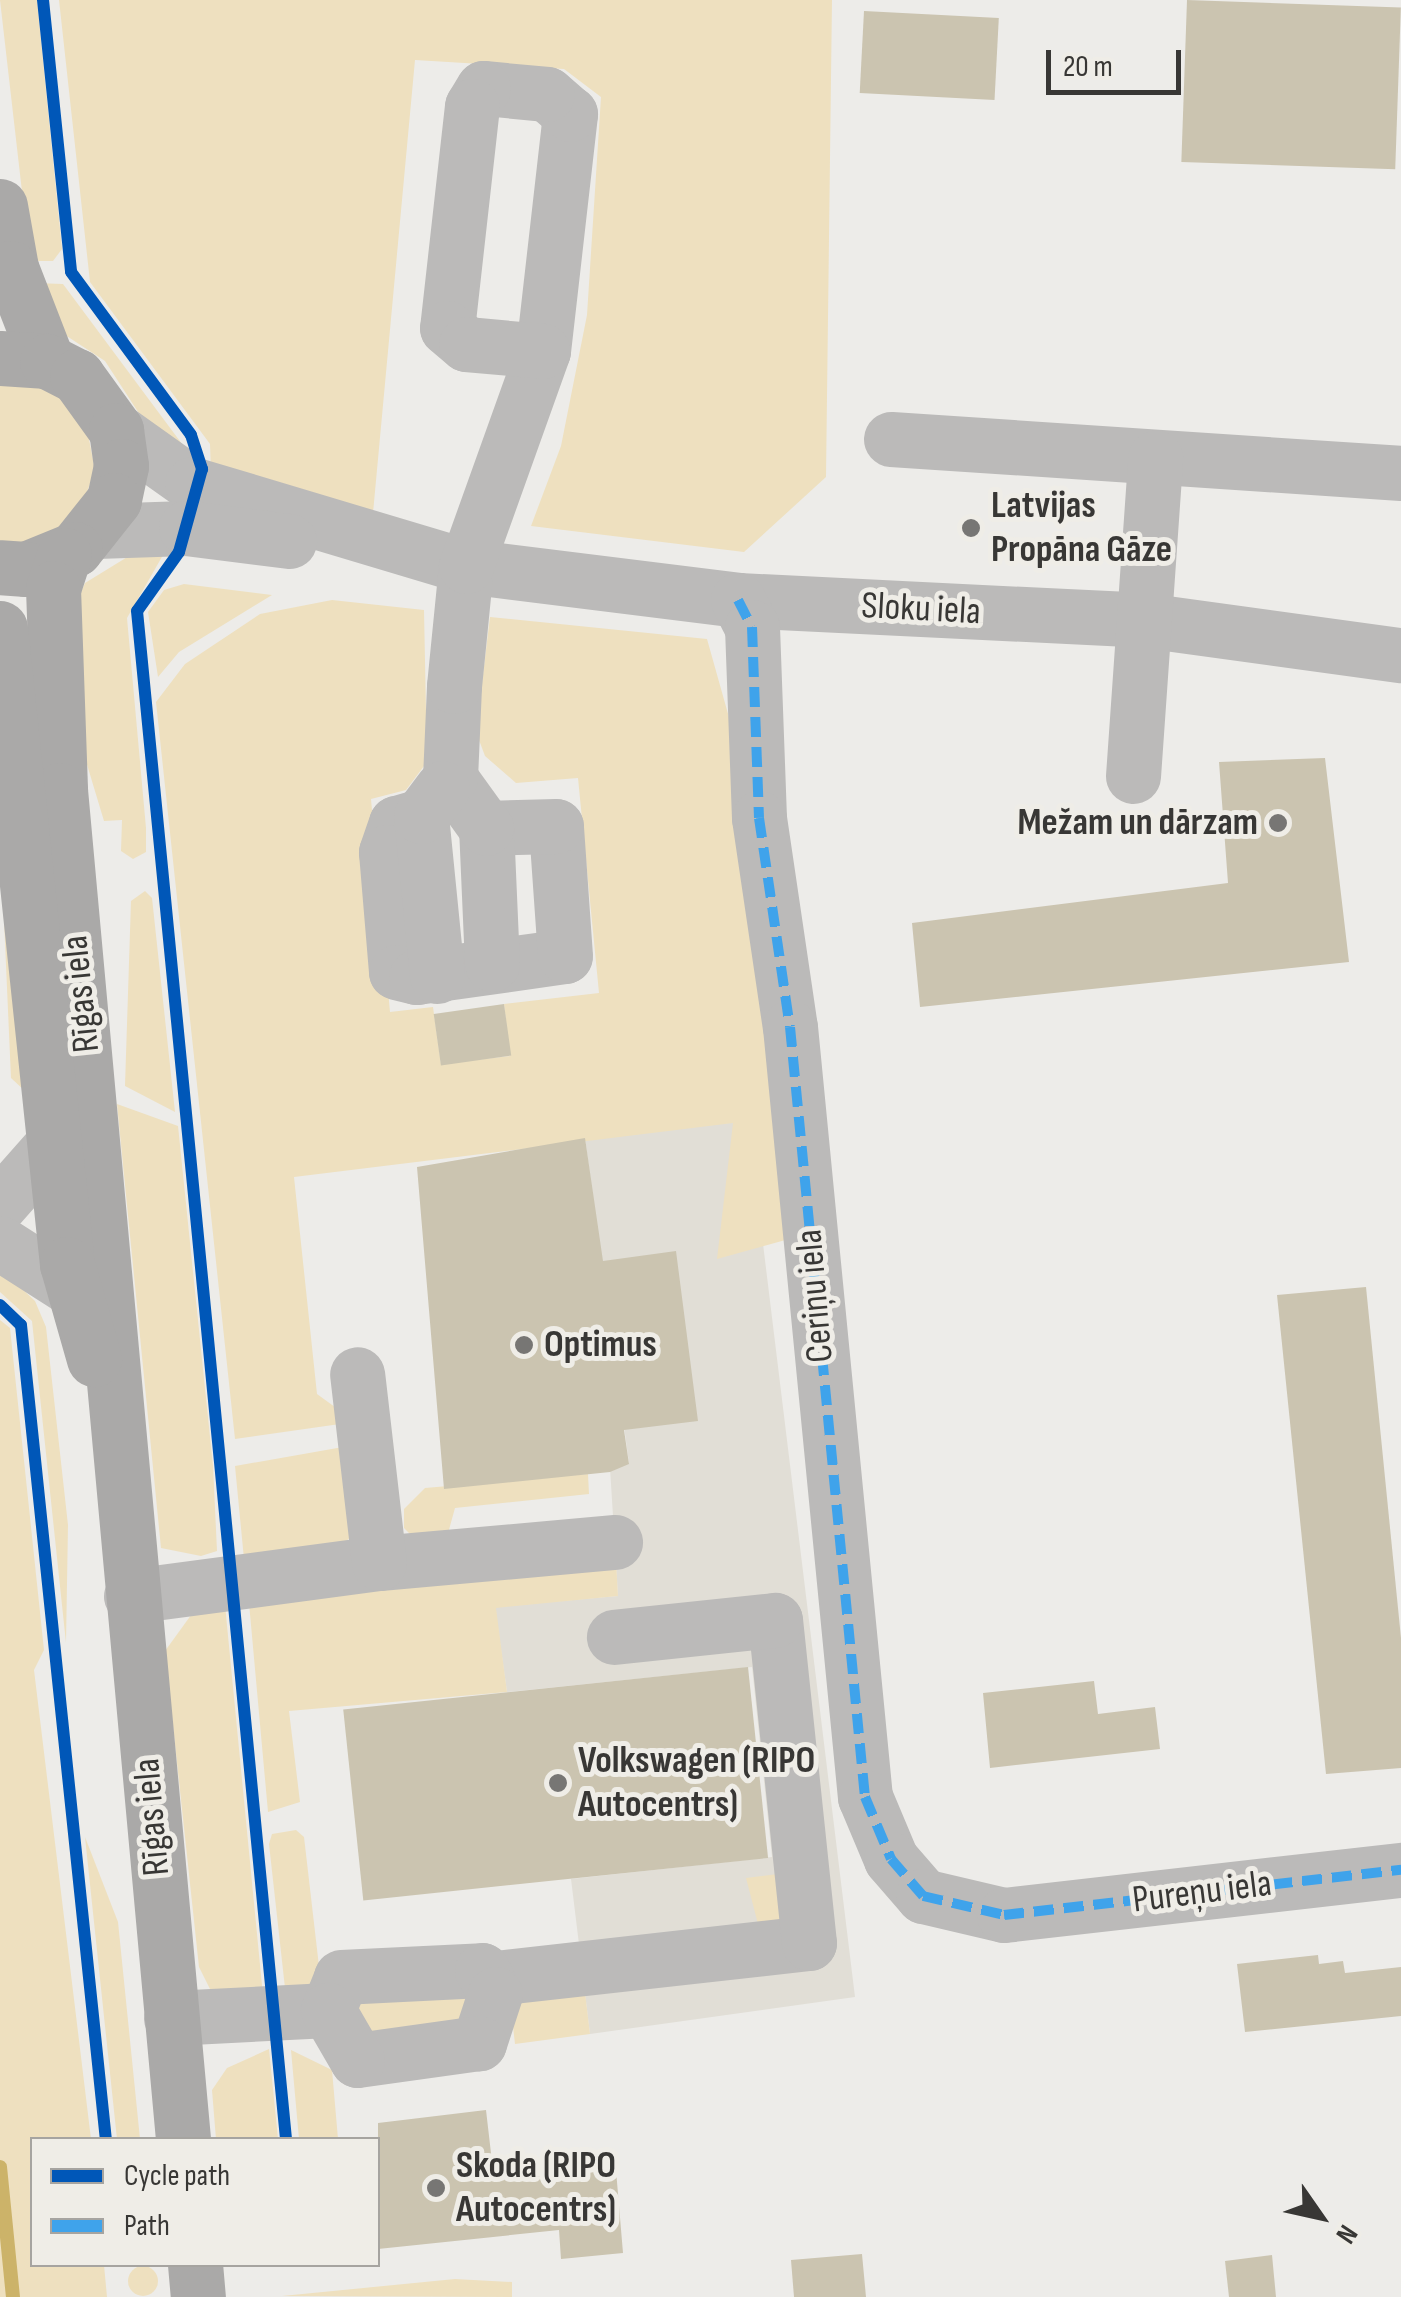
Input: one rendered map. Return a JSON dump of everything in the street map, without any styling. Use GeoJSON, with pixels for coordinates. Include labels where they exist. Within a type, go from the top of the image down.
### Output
{"type":"FeatureCollection","features":[{"type":"Feature","properties":{"kind":"main road"},"geometry":{"type":"LineString","coordinates":[[0,206],[24,360],[101,400],[116,430]]}},
{"type":"Feature","properties":{"kind":"main road","name":"Rīgas iela"},"geometry":{"type":"LineString","coordinates":[[116,430],[121,466],[52,588],[60,790],[114,1300],[114,1434],[183,2137]]}},
{"type":"Feature","properties":{"kind":"main road"},"geometry":{"type":"LineString","coordinates":[[0,568],[80,543]]}},
{"type":"Feature","properties":{"kind":"main road","name":"Rīgas iela"},"geometry":{"type":"LineString","coordinates":[[0,628],[54,1142],[75,1291],[114,1434]]}},
{"type":"Feature","properties":{"kind":"main road"},"geometry":{"type":"LineString","coordinates":[[195,2267],[198,2297]]}},
{"type":"Feature","properties":{"kind":"street"},"geometry":{"type":"LineString","coordinates":[[465,970],[436,797],[454,564],[543,351]]}},
{"type":"Feature","properties":{"kind":"street","name":"Sloku iela"},"geometry":{"type":"LineString","coordinates":[[116,430],[192,484],[454,564]]}},
{"type":"Feature","properties":{"kind":"street"},"geometry":{"type":"LineString","coordinates":[[891,439],[1401,474]]}},
{"type":"Feature","properties":{"kind":"street"},"geometry":{"type":"LineString","coordinates":[[1132,776],[1155,458]]}},
{"type":"Feature","properties":{"kind":"street","name":"Sloku iela"},"geometry":{"type":"LineString","coordinates":[[80,543],[186,528],[738,600],[1144,620],[1401,654]]}},
{"type":"Feature","properties":{"kind":"street","name":"Ceriņu iela"},"geometry":{"type":"LineString","coordinates":[[738,600],[752,627],[759,818],[790,1028],[866,1797],[891,1859],[923,1896],[1004,1915]]}},
{"type":"Feature","properties":{"kind":"street"},"geometry":{"type":"LineString","coordinates":[[436,797],[486,828],[556,826],[565,956],[465,970],[396,972],[386,852],[396,823],[436,797]]}},
{"type":"Feature","properties":{"kind":"street"},"geometry":{"type":"LineString","coordinates":[[465,970],[486,828]]}},
{"type":"Feature","properties":{"kind":"street"},"geometry":{"type":"LineString","coordinates":[[0,1204],[54,1142]]}},
{"type":"Feature","properties":{"kind":"street"},"geometry":{"type":"LineString","coordinates":[[0,1244],[75,1291]]}},
{"type":"Feature","properties":{"kind":"street"},"geometry":{"type":"LineString","coordinates":[[358,1374],[379,1563]]}},
{"type":"Feature","properties":{"kind":"street"},"geometry":{"type":"LineString","coordinates":[[131,1596],[379,1563],[615,1542]]}},
{"type":"Feature","properties":{"kind":"street"},"geometry":{"type":"LineString","coordinates":[[488,1979],[809,1943],[776,1620],[614,1636]]}},
{"type":"Feature","properties":{"kind":"street","name":"Pureņu iela"},"geometry":{"type":"LineString","coordinates":[[1004,1915],[1401,1870]]}},
{"type":"Feature","properties":{"kind":"street"},"geometry":{"type":"LineString","coordinates":[[482,1970],[496,1994],[480,2043],[358,2060],[328,2010],[342,1977],[482,1970]]}},
{"type":"Feature","properties":{"kind":"street"},"geometry":{"type":"LineString","coordinates":[[171,2018],[328,2010]]}},
{"type":"Feature","properties":{"kind":"shaded area"},"geometry":{"type":"Polygon","coordinates":[[[0,0],[37,0],[62,249],[53,261],[30,261],[0,0]]]}},
{"type":"Feature","properties":{"kind":"shaded area"},"geometry":{"type":"Polygon","coordinates":[[[59,0],[832,0],[826,477],[744,552],[531,526],[561,446],[587,315],[601,97],[564,69],[415,60],[373,513],[211,473],[210,444],[90,282],[59,0]]]}},
{"type":"Feature","properties":{"kind":"shaded area"},"geometry":{"type":"Polygon","coordinates":[[[35,283],[63,284],[188,452],[142,418],[105,361],[59,331],[35,283]]]}},
{"type":"Feature","properties":{"kind":"shaded area"},"geometry":{"type":"Polygon","coordinates":[[[29,383],[60,397],[87,429],[95,470],[79,514],[52,538],[11,545],[0,542],[0,384],[29,383]]]}},
{"type":"Feature","properties":{"kind":"shaded area"},"geometry":{"type":"Polygon","coordinates":[[[142,548],[167,548],[127,618],[146,828],[146,852],[133,859],[121,851],[122,820],[104,821],[79,738],[71,614],[85,583],[142,548]]]}},
{"type":"Feature","properties":{"kind":"shaded area"},"geometry":{"type":"Polygon","coordinates":[[[184,584],[272,595],[179,652],[158,677],[148,612],[164,590],[184,584]]]}},
{"type":"Feature","properties":{"kind":"shaded area"},"geometry":{"type":"Polygon","coordinates":[[[332,600],[424,610],[427,762],[406,790],[371,799],[390,1012],[433,1007],[441,1064],[510,1056],[504,1004],[599,993],[578,778],[516,783],[485,756],[476,732],[490,617],[707,639],[732,728],[789,1239],[717,1259],[733,1123],[294,1177],[317,1394],[339,1410],[340,1424],[235,1439],[156,702],[185,664],[260,614],[332,600]]]}},
{"type":"Feature","properties":{"kind":"shaded area"},"geometry":{"type":"Polygon","coordinates":[[[0,829],[25,1091],[11,1078],[0,829]]]}},
{"type":"Feature","properties":{"kind":"shaded area"},"geometry":{"type":"Polygon","coordinates":[[[145,891],[152,898],[175,1112],[125,1086],[131,901],[145,891]]]}},
{"type":"Feature","properties":{"kind":"shaded area"},"geometry":{"type":"Polygon","coordinates":[[[117,1104],[178,1126],[213,1466],[217,1551],[201,1556],[161,1548],[117,1104]]]}},
{"type":"Feature","properties":{"kind":"shaded area"},"geometry":{"type":"Polygon","coordinates":[[[748,1121],[855,1997],[590,2034],[571,1879],[772,1857],[752,1667],[507,1692],[495,1607],[618,1596],[610,1468],[629,1463],[585,1138],[748,1121]]]}},
{"type":"Feature","properties":{"kind":"shaded area"},"geometry":{"type":"Polygon","coordinates":[[[0,1268],[35,1301],[46,1327],[68,1525],[66,1643],[32,1321],[0,1292],[0,1268]]]}},
{"type":"Feature","properties":{"kind":"shaded area"},"geometry":{"type":"Polygon","coordinates":[[[0,1320],[10,1328],[44,1650],[34,1670],[91,2137],[30,2137],[30,2267],[104,2267],[107,2297],[0,2297],[0,1320]]]}},
{"type":"Feature","properties":{"kind":"shaded area"},"geometry":{"type":"Polygon","coordinates":[[[343,1447],[353,1534],[334,1555],[244,1559],[235,1466],[343,1447]]]}},
{"type":"Feature","properties":{"kind":"shaded area"},"geometry":{"type":"Polygon","coordinates":[[[588,1474],[589,1494],[455,1508],[447,1537],[417,1541],[404,1528],[404,1509],[425,1488],[588,1474]]]}},
{"type":"Feature","properties":{"kind":"shaded area"},"geometry":{"type":"Polygon","coordinates":[[[616,1560],[618,1596],[496,1608],[507,1692],[289,1711],[300,1802],[268,1812],[249,1603],[616,1560]]]}},
{"type":"Feature","properties":{"kind":"shaded area"},"geometry":{"type":"Polygon","coordinates":[[[225,1605],[264,2006],[210,1989],[199,1967],[165,1651],[194,1611],[225,1605]]]}},
{"type":"Feature","properties":{"kind":"shaded area"},"geometry":{"type":"Polygon","coordinates":[[[296,1830],[304,1837],[320,1975],[287,2006],[269,1844],[272,1834],[296,1830]]]}},
{"type":"Feature","properties":{"kind":"shaded area"},"geometry":{"type":"Polygon","coordinates":[[[85,1837],[118,1922],[140,2137],[117,2137],[85,1837]]]}},
{"type":"Feature","properties":{"kind":"shaded area"},"geometry":{"type":"Polygon","coordinates":[[[787,1873],[781,1923],[758,1924],[746,1878],[787,1873]]]}},
{"type":"Feature","properties":{"kind":"shaded area"},"geometry":{"type":"Polygon","coordinates":[[[584,1984],[590,2034],[515,2044],[511,2008],[521,1994],[584,1984]]]}},
{"type":"Feature","properties":{"kind":"shaded area"},"geometry":{"type":"Polygon","coordinates":[[[460,1985],[475,2023],[364,2044],[349,1998],[460,1985]]]}},
{"type":"Feature","properties":{"kind":"shaded area"},"geometry":{"type":"Polygon","coordinates":[[[269,2049],[278,2137],[216,2137],[212,2090],[227,2068],[269,2049]]]}},
{"type":"Feature","properties":{"kind":"shaded area"},"geometry":{"type":"Polygon","coordinates":[[[291,2050],[332,2070],[338,2137],[299,2137],[291,2050]]]}},
{"type":"Feature","properties":{"kind":"shaded area"},"geometry":{"type":"Polygon","coordinates":[[[137,2267],[149,2267],[157,2275],[157,2287],[149,2295],[137,2295],[129,2287],[129,2275],[137,2267]]]}},
{"type":"Feature","properties":{"kind":"shaded area"},"geometry":{"type":"Polygon","coordinates":[[[455,2279],[512,2282],[512,2297],[282,2296],[455,2279]]]}},
{"type":"Feature","properties":{"kind":"building"},"geometry":{"type":"Polygon","coordinates":[[[1187,0],[1401,7],[1395,169],[1181,162],[1187,0]]]}},
{"type":"Feature","properties":{"kind":"building"},"geometry":{"type":"Polygon","coordinates":[[[864,11],[999,18],[995,100],[860,93],[864,11]]]}},
{"type":"Feature","properties":{"kind":"building","name":"Mežam un dārzam"},"geometry":{"type":"Polygon","coordinates":[[[1325,758],[1349,962],[920,1007],[912,923],[1228,883],[1219,762],[1325,758]]]}},
{"type":"Feature","properties":{"kind":"building"},"geometry":{"type":"Polygon","coordinates":[[[504,1004],[511,1055],[441,1065],[434,1014],[504,1004]]]}},
{"type":"Feature","properties":{"kind":"building","name":"Optimus"},"geometry":{"type":"Polygon","coordinates":[[[585,1138],[603,1261],[676,1251],[698,1421],[624,1430],[629,1464],[610,1472],[444,1489],[417,1167],[585,1138]]]}},
{"type":"Feature","properties":{"kind":"building"},"geometry":{"type":"Polygon","coordinates":[[[1366,1287],[1401,1638],[1401,1768],[1326,1774],[1277,1295],[1366,1287]]]}},
{"type":"Feature","properties":{"kind":"building","name":"Volkswagen (RIPO Autocentrs)"},"geometry":{"type":"Polygon","coordinates":[[[748,1667],[768,1858],[363,1900],[343,1710],[748,1667]]]}},
{"type":"Feature","properties":{"kind":"building"},"geometry":{"type":"Polygon","coordinates":[[[1094,1681],[1098,1714],[1155,1707],[1160,1749],[990,1768],[983,1693],[1094,1681]]]}},
{"type":"Feature","properties":{"kind":"building"},"geometry":{"type":"Polygon","coordinates":[[[1318,1955],[1319,1964],[1343,1961],[1345,1973],[1401,1967],[1401,2016],[1245,2032],[1237,1964],[1318,1955]]]}},
{"type":"Feature","properties":{"kind":"building","name":"Skoda (RIPO Autocentrs)"},"geometry":{"type":"Polygon","coordinates":[[[486,2110],[494,2179],[616,2170],[623,2253],[561,2259],[559,2230],[380,2249],[378,2123],[486,2110]]]}},
{"type":"Feature","properties":{"kind":"building"},"geometry":{"type":"Polygon","coordinates":[[[862,2254],[866,2297],[794,2297],[791,2260],[862,2254]]]}},
{"type":"Feature","properties":{"kind":"building"},"geometry":{"type":"Polygon","coordinates":[[[1272,2255],[1276,2297],[1229,2297],[1225,2261],[1272,2255]]]}},
{"type":"Feature","properties":{"kind":"waterway"},"geometry":{"type":"LineString","coordinates":[[0,2167],[13,2297]]}},
{"type":"Feature","properties":{"kind":"marked path"},"geometry":{"type":"LineString","coordinates":[[738,600],[752,627],[759,818],[790,1027],[865,1797],[891,1859],[923,1896],[1004,1915],[1401,1870]]}},
{"type":"Feature","properties":{"kind":"cycle path"},"geometry":{"type":"LineString","coordinates":[[43,0],[71,272],[191,435],[202,469],[179,552],[137,611],[286,2137]]}},
{"type":"Feature","properties":{"kind":"cycle path"},"geometry":{"type":"LineString","coordinates":[[0,1305],[21,1325],[106,2137]]}},
{"type":"Feature","properties":{"kind":"place","name":"Latvijas Propāna Gāze"},"geometry":{"type":"Point","coordinates":[971,528]}},
{"type":"Feature","properties":{"kind":"place","name":"Mežam un dārzam"},"geometry":{"type":"Point","coordinates":[1278,823]}},
{"type":"Feature","properties":{"kind":"place","name":"Optimus"},"geometry":{"type":"Point","coordinates":[524,1345]}},
{"type":"Feature","properties":{"kind":"place","name":"Volkswagen (RIPO Autocentrs)"},"geometry":{"type":"Point","coordinates":[558,1783]}},
{"type":"Feature","properties":{"kind":"place","name":"Skoda (RIPO Autocentrs)"},"geometry":{"type":"Point","coordinates":[436,2188]}}]}
